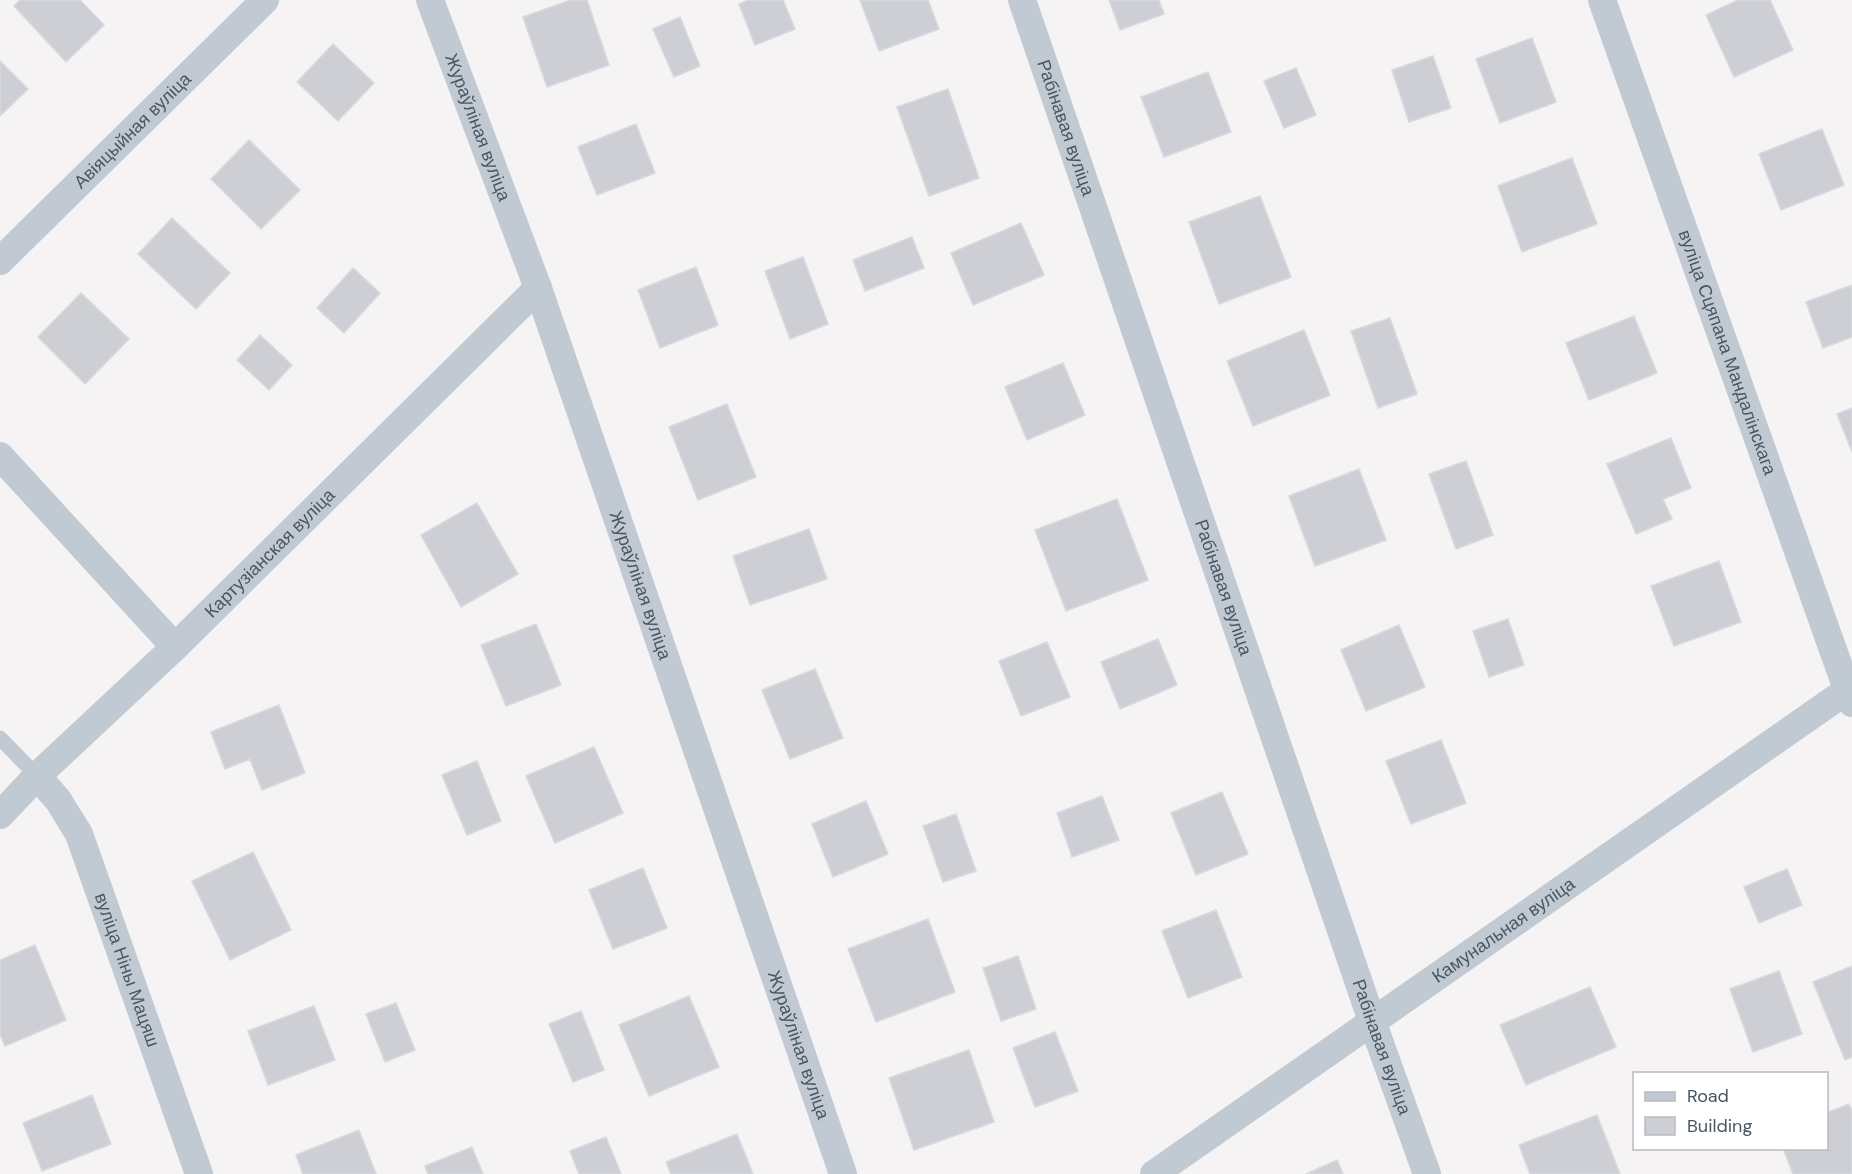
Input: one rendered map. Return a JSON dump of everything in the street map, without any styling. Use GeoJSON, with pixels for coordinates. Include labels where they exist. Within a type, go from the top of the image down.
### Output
{"type":"FeatureCollection","features":[{"type":"Feature","properties":{"kind":"street","name":"Авіяцыйная вуліца"},"geometry":{"type":"LineString","coordinates":[[0,261],[265,0]]}},
{"type":"Feature","properties":{"kind":"street","name":"Жураўліная вуліца"},"geometry":{"type":"LineString","coordinates":[[429,0],[538,288],[843,1174]]}},
{"type":"Feature","properties":{"kind":"street","name":"Рабінавая вуліца"},"geometry":{"type":"LineString","coordinates":[[1022,0],[1372,1021],[1427,1174]]}},
{"type":"Feature","properties":{"kind":"street","name":"вуліца Сцяпана Мандалінскага"},"geometry":{"type":"LineString","coordinates":[[1602,0],[1851,693]]}},
{"type":"Feature","properties":{"kind":"street","name":"Картузіанская вуліца"},"geometry":{"type":"LineString","coordinates":[[0,815],[37,776],[175,647],[538,288]]}},
{"type":"Feature","properties":{"kind":"street"},"geometry":{"type":"LineString","coordinates":[[0,456],[175,647]]}},
{"type":"Feature","properties":{"kind":"street","name":"Камунальная вуліца"},"geometry":{"type":"LineString","coordinates":[[1154,1174],[1372,1021],[1851,693]]}},
{"type":"Feature","properties":{"kind":"street","name":"вуліца Ніны Мацяш"},"geometry":{"type":"LineString","coordinates":[[37,776],[58,800],[79,834],[199,1174]]}},
{"type":"Feature","properties":{"kind":"lane"},"geometry":{"type":"LineString","coordinates":[[0,738],[37,776]]}},
{"type":"Feature","properties":{"kind":"building"},"geometry":{"type":"Polygon","coordinates":[[[20,0],[80,0],[104,25],[66,62],[14,6],[20,0]]]}},
{"type":"Feature","properties":{"kind":"building"},"geometry":{"type":"Polygon","coordinates":[[[571,0],[587,0],[609,65],[547,87],[523,17],[571,0]]]}},
{"type":"Feature","properties":{"kind":"building"},"geometry":{"type":"Polygon","coordinates":[[[749,0],[783,0],[795,29],[755,45],[739,4],[749,0]]]}},
{"type":"Feature","properties":{"kind":"building"},"geometry":{"type":"Polygon","coordinates":[[[860,0],[928,0],[939,29],[879,51],[860,0]]]}},
{"type":"Feature","properties":{"kind":"building"},"geometry":{"type":"Polygon","coordinates":[[[1109,0],[1159,0],[1164,14],[1120,30],[1109,0]]]}},
{"type":"Feature","properties":{"kind":"building"},"geometry":{"type":"Polygon","coordinates":[[[1738,0],[1770,0],[1793,50],[1734,77],[1706,15],[1738,0]]]}},
{"type":"Feature","properties":{"kind":"building"},"geometry":{"type":"Polygon","coordinates":[[[680,17],[700,66],[674,77],[653,29],[680,17]]]}},
{"type":"Feature","properties":{"kind":"building"},"geometry":{"type":"Polygon","coordinates":[[[1532,38],[1556,102],[1500,123],[1476,59],[1532,38]]]}},
{"type":"Feature","properties":{"kind":"building"},"geometry":{"type":"Polygon","coordinates":[[[333,44],[374,83],[338,121],[297,82],[333,44]]]}},
{"type":"Feature","properties":{"kind":"building"},"geometry":{"type":"Polygon","coordinates":[[[1433,56],[1451,108],[1409,122],[1392,70],[1433,56]]]}},
{"type":"Feature","properties":{"kind":"building"},"geometry":{"type":"Polygon","coordinates":[[[0,61],[28,89],[0,116],[0,61]]]}},
{"type":"Feature","properties":{"kind":"building"},"geometry":{"type":"Polygon","coordinates":[[[1296,68],[1316,115],[1284,128],[1264,81],[1296,68]]]}},
{"type":"Feature","properties":{"kind":"building"},"geometry":{"type":"Polygon","coordinates":[[[1208,72],[1231,132],[1164,157],[1141,97],[1208,72]]]}},
{"type":"Feature","properties":{"kind":"building"},"geometry":{"type":"Polygon","coordinates":[[[948,89],[979,178],[929,196],[897,107],[948,89]]]}},
{"type":"Feature","properties":{"kind":"building"},"geometry":{"type":"Polygon","coordinates":[[[636,124],[655,173],[597,195],[578,147],[636,124]]]}},
{"type":"Feature","properties":{"kind":"building"},"geometry":{"type":"Polygon","coordinates":[[[1822,129],[1844,185],[1781,210],[1759,154],[1822,129]]]}},
{"type":"Feature","properties":{"kind":"building"},"geometry":{"type":"Polygon","coordinates":[[[249,140],[300,190],[261,229],[211,179],[249,140]]]}},
{"type":"Feature","properties":{"kind":"building"},"geometry":{"type":"Polygon","coordinates":[[[1572,158],[1597,224],[1522,252],[1498,186],[1572,158]]]}},
{"type":"Feature","properties":{"kind":"building"},"geometry":{"type":"Polygon","coordinates":[[[1260,196],[1291,277],[1219,304],[1189,222],[1260,196]]]}},
{"type":"Feature","properties":{"kind":"building"},"geometry":{"type":"Polygon","coordinates":[[[172,218],[230,273],[196,309],[138,254],[172,218]]]}},
{"type":"Feature","properties":{"kind":"building"},"geometry":{"type":"Polygon","coordinates":[[[1021,223],[1044,275],[973,305],[951,253],[1021,223]]]}},
{"type":"Feature","properties":{"kind":"building"},"geometry":{"type":"Polygon","coordinates":[[[912,237],[924,268],[865,291],[853,260],[912,237]]]}},
{"type":"Feature","properties":{"kind":"building"},"geometry":{"type":"Polygon","coordinates":[[[803,257],[828,324],[790,339],[765,271],[803,257]]]}},
{"type":"Feature","properties":{"kind":"building"},"geometry":{"type":"Polygon","coordinates":[[[696,267],[718,325],[660,348],[638,290],[696,267]]]}},
{"type":"Feature","properties":{"kind":"building"},"geometry":{"type":"Polygon","coordinates":[[[353,268],[380,293],[344,333],[317,308],[353,268]]]}},
{"type":"Feature","properties":{"kind":"building"},"geometry":{"type":"Polygon","coordinates":[[[1852,285],[1852,337],[1823,348],[1806,302],[1852,285]]]}},
{"type":"Feature","properties":{"kind":"building"},"geometry":{"type":"Polygon","coordinates":[[[81,293],[129,339],[85,384],[38,337],[81,293]]]}},
{"type":"Feature","properties":{"kind":"building"},"geometry":{"type":"Polygon","coordinates":[[[1634,316],[1657,373],[1589,400],[1566,343],[1634,316]]]}},
{"type":"Feature","properties":{"kind":"building"},"geometry":{"type":"Polygon","coordinates":[[[1390,318],[1417,394],[1378,408],[1351,331],[1390,318]]]}},
{"type":"Feature","properties":{"kind":"building"},"geometry":{"type":"Polygon","coordinates":[[[1304,330],[1330,395],[1253,426],[1227,361],[1304,330]]]}},
{"type":"Feature","properties":{"kind":"building"},"geometry":{"type":"Polygon","coordinates":[[[260,335],[292,365],[269,390],[237,360],[260,335]]]}},
{"type":"Feature","properties":{"kind":"building"},"geometry":{"type":"Polygon","coordinates":[[[1063,363],[1085,415],[1027,440],[1005,387],[1063,363]]]}},
{"type":"Feature","properties":{"kind":"building"},"geometry":{"type":"Polygon","coordinates":[[[727,404],[756,477],[698,500],[669,427],[727,404]]]}},
{"type":"Feature","properties":{"kind":"building"},"geometry":{"type":"Polygon","coordinates":[[[1852,408],[1852,452],[1837,414],[1852,408]]]}},
{"type":"Feature","properties":{"kind":"building"},"geometry":{"type":"Polygon","coordinates":[[[1671,438],[1691,488],[1663,499],[1672,519],[1636,534],[1607,464],[1671,438]]]}},
{"type":"Feature","properties":{"kind":"building"},"geometry":{"type":"Polygon","coordinates":[[[1466,461],[1493,535],[1456,549],[1429,474],[1466,461]]]}},
{"type":"Feature","properties":{"kind":"building"},"geometry":{"type":"Polygon","coordinates":[[[1359,469],[1386,540],[1315,566],[1289,496],[1359,469]]]}},
{"type":"Feature","properties":{"kind":"building"},"geometry":{"type":"Polygon","coordinates":[[[1117,499],[1148,580],[1066,611],[1035,530],[1117,499]]]}},
{"type":"Feature","properties":{"kind":"building"},"geometry":{"type":"Polygon","coordinates":[[[477,503],[518,574],[461,607],[421,535],[477,503]]]}},
{"type":"Feature","properties":{"kind":"building"},"geometry":{"type":"Polygon","coordinates":[[[809,529],[827,579],[750,605],[733,556],[809,529]]]}},
{"type":"Feature","properties":{"kind":"building"},"geometry":{"type":"Polygon","coordinates":[[[1719,561],[1741,622],[1674,646],[1651,586],[1719,561]]]}},
{"type":"Feature","properties":{"kind":"building"},"geometry":{"type":"Polygon","coordinates":[[[1508,619],[1524,665],[1489,677],[1473,631],[1508,619]]]}},
{"type":"Feature","properties":{"kind":"building"},"geometry":{"type":"Polygon","coordinates":[[[536,624],[561,685],[506,706],[481,645],[536,624]]]}},
{"type":"Feature","properties":{"kind":"building"},"geometry":{"type":"Polygon","coordinates":[[[1399,625],[1425,687],[1366,711],[1341,650],[1399,625]]]}},
{"type":"Feature","properties":{"kind":"building"},"geometry":{"type":"Polygon","coordinates":[[[1158,639],[1177,685],[1120,709],[1101,662],[1158,639]]]}},
{"type":"Feature","properties":{"kind":"building"},"geometry":{"type":"Polygon","coordinates":[[[1047,642],[1070,697],[1021,716],[999,661],[1047,642]]]}},
{"type":"Feature","properties":{"kind":"building"},"geometry":{"type":"Polygon","coordinates":[[[815,669],[843,738],[790,759],[762,690],[815,669]]]}},
{"type":"Feature","properties":{"kind":"building"},"geometry":{"type":"Polygon","coordinates":[[[279,705],[305,773],[262,790],[250,759],[225,769],[211,732],[279,705]]]}},
{"type":"Feature","properties":{"kind":"building"},"geometry":{"type":"Polygon","coordinates":[[[1441,740],[1466,803],[1411,824],[1386,761],[1441,740]]]}},
{"type":"Feature","properties":{"kind":"building"},"geometry":{"type":"Polygon","coordinates":[[[594,747],[623,813],[555,843],[526,776],[594,747]]]}},
{"type":"Feature","properties":{"kind":"building"},"geometry":{"type":"Polygon","coordinates":[[[477,761],[501,821],[467,835],[442,775],[477,761]]]}},
{"type":"Feature","properties":{"kind":"building"},"geometry":{"type":"Polygon","coordinates":[[[1222,792],[1248,854],[1196,875],[1171,813],[1222,792]]]}},
{"type":"Feature","properties":{"kind":"building"},"geometry":{"type":"Polygon","coordinates":[[[1102,796],[1119,840],[1072,857],[1057,813],[1102,796]]]}},
{"type":"Feature","properties":{"kind":"building"},"geometry":{"type":"Polygon","coordinates":[[[866,801],[888,854],[833,877],[812,824],[866,801]]]}},
{"type":"Feature","properties":{"kind":"building"},"geometry":{"type":"Polygon","coordinates":[[[956,814],[976,871],[943,882],[923,826],[956,814]]]}},
{"type":"Feature","properties":{"kind":"building"},"geometry":{"type":"Polygon","coordinates":[[[253,852],[291,930],[230,960],[192,881],[253,852]]]}},
{"type":"Feature","properties":{"kind":"building"},"geometry":{"type":"Polygon","coordinates":[[[643,868],[667,928],[613,949],[589,890],[643,868]]]}},
{"type":"Feature","properties":{"kind":"building"},"geometry":{"type":"Polygon","coordinates":[[[1787,869],[1802,905],[1759,923],[1744,887],[1787,869]]]}},
{"type":"Feature","properties":{"kind":"building"},"geometry":{"type":"Polygon","coordinates":[[[1216,910],[1242,977],[1188,998],[1162,931],[1216,910]]]}},
{"type":"Feature","properties":{"kind":"building"},"geometry":{"type":"Polygon","coordinates":[[[928,919],[955,992],[876,1022],[848,949],[928,919]]]}},
{"type":"Feature","properties":{"kind":"building"},"geometry":{"type":"Polygon","coordinates":[[[35,945],[66,1020],[5,1046],[0,1034],[0,960],[35,945]]]}},
{"type":"Feature","properties":{"kind":"building"},"geometry":{"type":"Polygon","coordinates":[[[1018,956],[1036,1009],[1001,1021],[983,968],[1018,956]]]}},
{"type":"Feature","properties":{"kind":"building"},"geometry":{"type":"Polygon","coordinates":[[[1852,966],[1852,1057],[1845,1060],[1813,982],[1852,966]]]}},
{"type":"Feature","properties":{"kind":"building"},"geometry":{"type":"Polygon","coordinates":[[[1779,971],[1802,1034],[1753,1052],[1730,989],[1779,971]]]}},
{"type":"Feature","properties":{"kind":"building"},"geometry":{"type":"Polygon","coordinates":[[[1590,987],[1616,1047],[1526,1085],[1500,1025],[1590,987]]]}},
{"type":"Feature","properties":{"kind":"building"},"geometry":{"type":"Polygon","coordinates":[[[689,996],[719,1067],[649,1096],[619,1025],[689,996]]]}},
{"type":"Feature","properties":{"kind":"building"},"geometry":{"type":"Polygon","coordinates":[[[396,1003],[415,1050],[385,1062],[366,1014],[396,1003]]]}},
{"type":"Feature","properties":{"kind":"building"},"geometry":{"type":"Polygon","coordinates":[[[314,1006],[335,1060],[268,1085],[248,1031],[314,1006]]]}},
{"type":"Feature","properties":{"kind":"building"},"geometry":{"type":"Polygon","coordinates":[[[581,1011],[604,1070],[573,1082],[549,1024],[581,1011]]]}},
{"type":"Feature","properties":{"kind":"building"},"geometry":{"type":"Polygon","coordinates":[[[1055,1032],[1078,1091],[1035,1107],[1013,1048],[1055,1032]]]}},
{"type":"Feature","properties":{"kind":"building"},"geometry":{"type":"Polygon","coordinates":[[[969,1050],[994,1122],[914,1150],[889,1078],[969,1050]]]}},
{"type":"Feature","properties":{"kind":"building"},"geometry":{"type":"Polygon","coordinates":[[[92,1095],[111,1144],[42,1171],[23,1123],[92,1095]]]}},
{"type":"Feature","properties":{"kind":"building"},"geometry":{"type":"Polygon","coordinates":[[[1849,1104],[1852,1111],[1852,1174],[1793,1174],[1784,1150],[1828,1150],[1828,1112],[1849,1104]]]}},
{"type":"Feature","properties":{"kind":"building"},"geometry":{"type":"Polygon","coordinates":[[[1597,1115],[1620,1174],[1530,1174],[1519,1145],[1597,1115]]]}},
{"type":"Feature","properties":{"kind":"building"},"geometry":{"type":"Polygon","coordinates":[[[359,1130],[376,1174],[303,1174],[296,1155],[359,1130]]]}},
{"type":"Feature","properties":{"kind":"building"},"geometry":{"type":"Polygon","coordinates":[[[737,1134],[753,1174],[671,1174],[666,1162],[737,1134]]]}},
{"type":"Feature","properties":{"kind":"building"},"geometry":{"type":"Polygon","coordinates":[[[606,1137],[621,1174],[579,1174],[570,1151],[606,1137]]]}},
{"type":"Feature","properties":{"kind":"building"},"geometry":{"type":"Polygon","coordinates":[[[472,1147],[483,1174],[428,1174],[425,1166],[472,1147]]]}},
{"type":"Feature","properties":{"kind":"building"},"geometry":{"type":"Polygon","coordinates":[[[1337,1160],[1343,1174],[1306,1174],[1337,1160]]]}}]}
